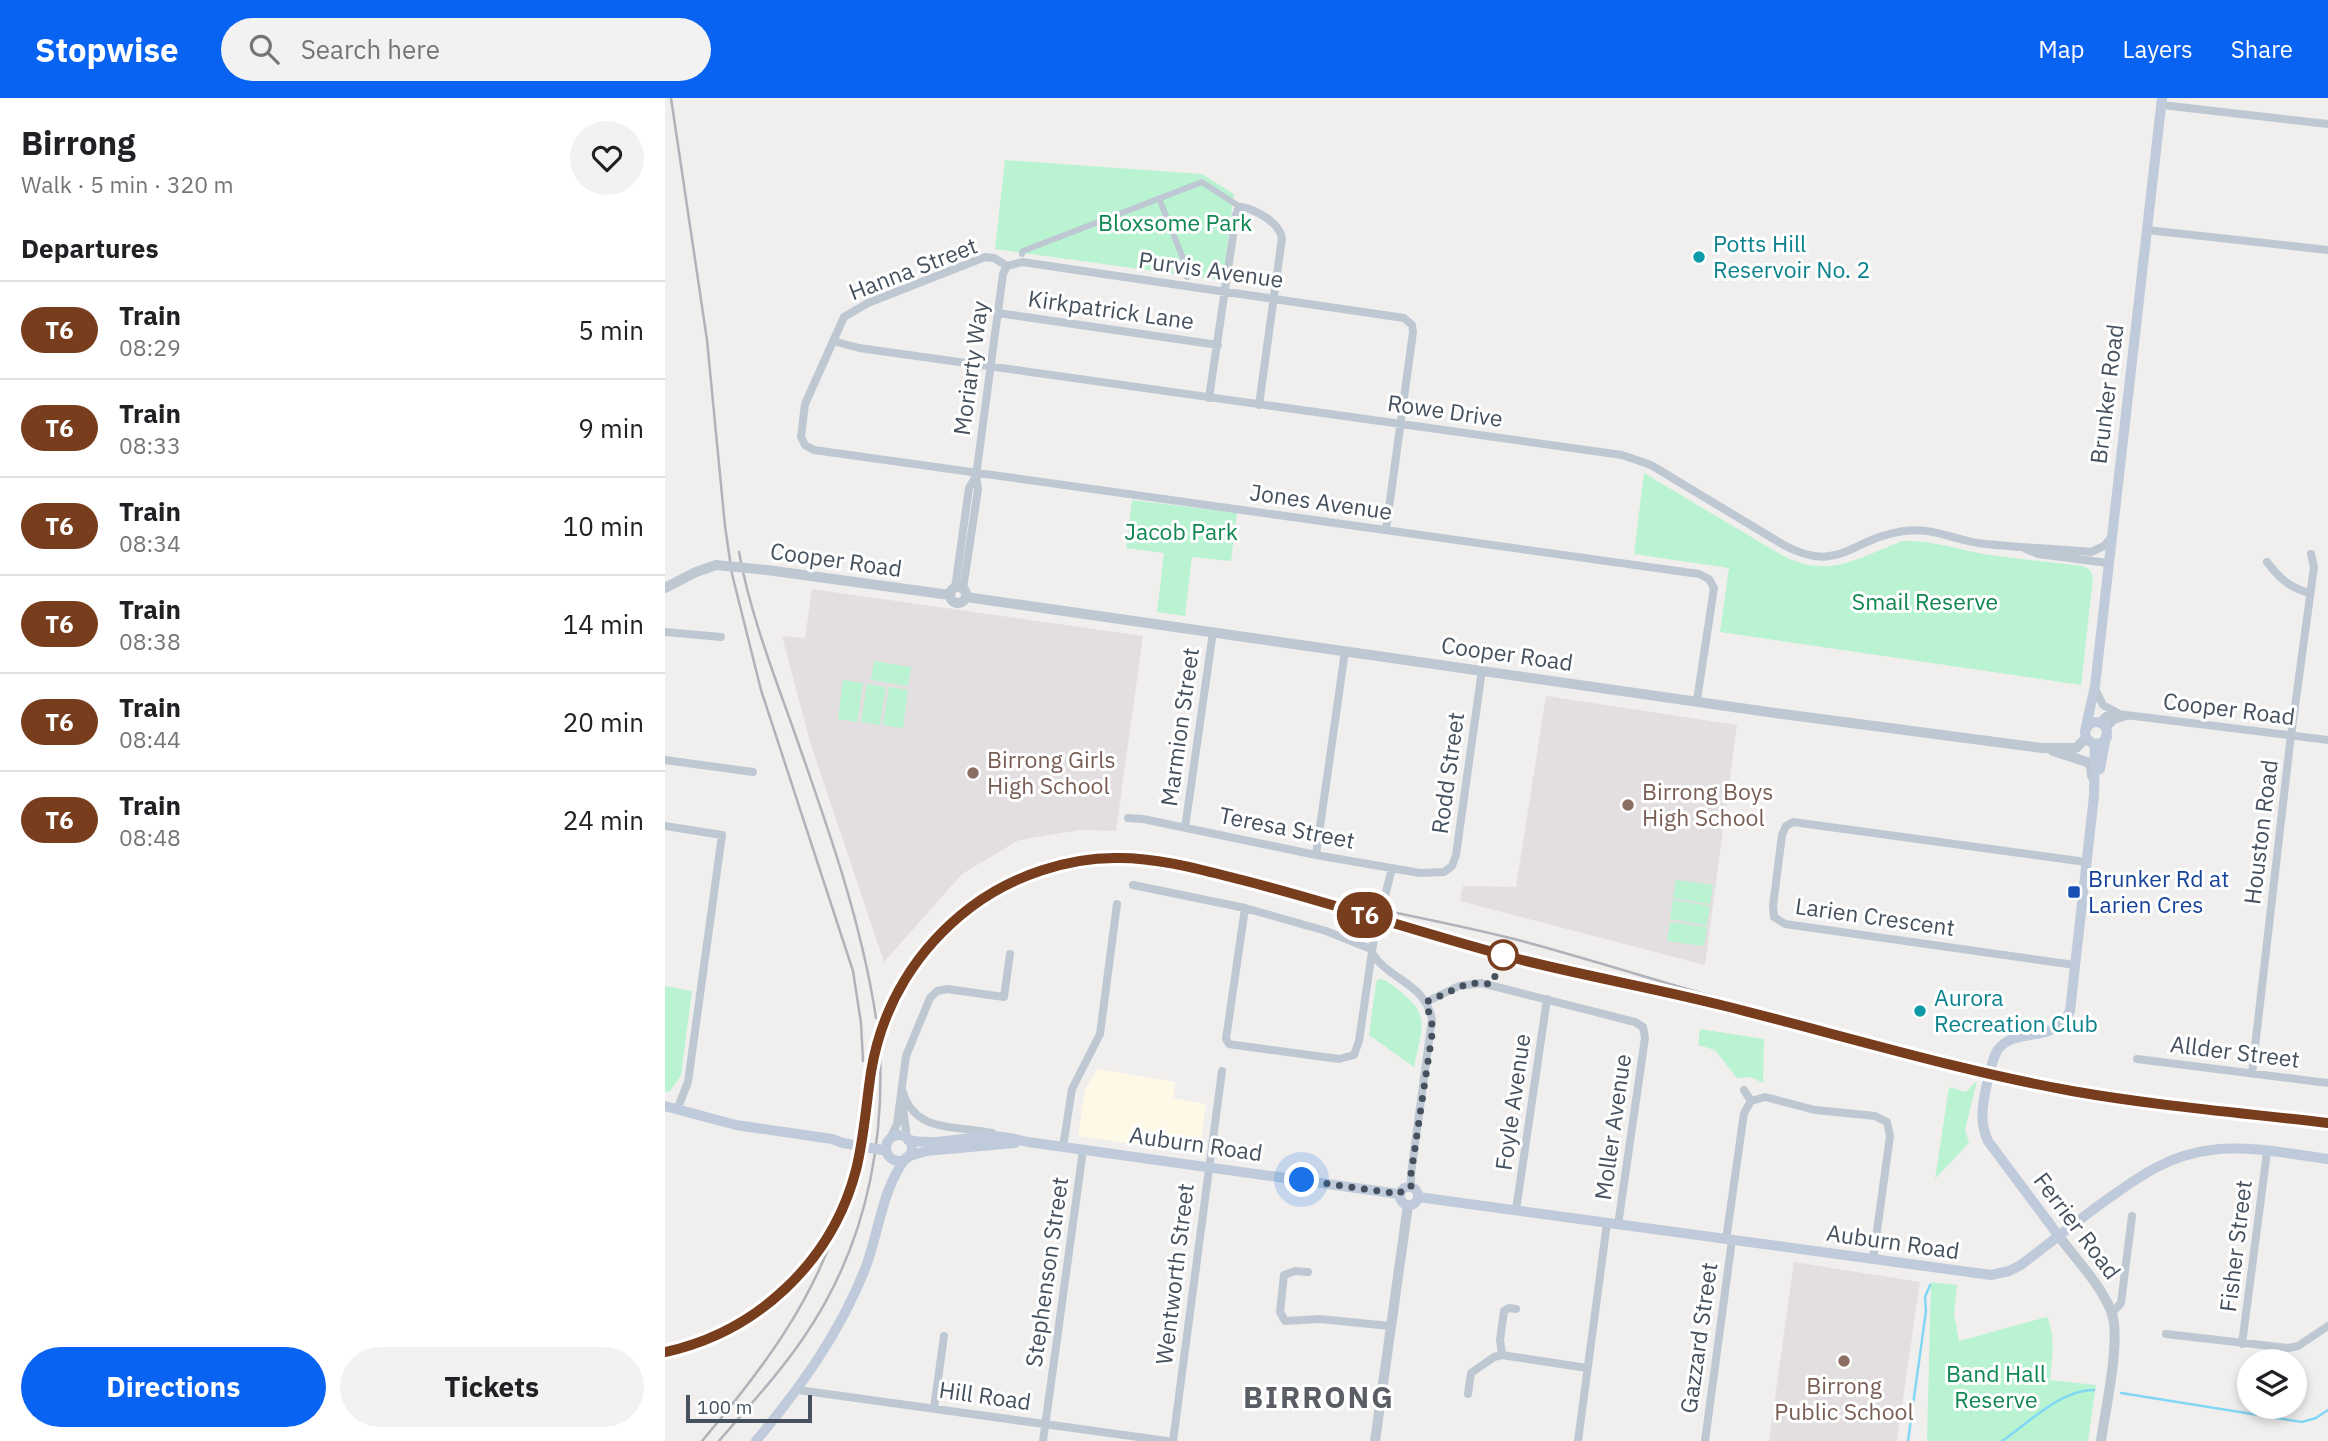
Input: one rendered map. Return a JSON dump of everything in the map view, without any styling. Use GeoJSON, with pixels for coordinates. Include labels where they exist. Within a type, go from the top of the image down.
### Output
{"type":"FeatureCollection","features":[{"type":"Feature","properties":{"kind":"main road","name":"Brunker Road"},"geometry":{"type":"LineString","coordinates":[[2094,796],[2090,739],[2094,690],[2162,101]]}},
{"type":"Feature","properties":{"kind":"main road","name":"Brunker Road"},"geometry":{"type":"LineString","coordinates":[[2001,1046],[2016,1038],[2050,1031],[2063,1023],[2070,1010],[2103,727],[2094,690]]}},
{"type":"Feature","properties":{"kind":"main road"},"geometry":{"type":"LineString","coordinates":[[2090,723],[2103,727],[2102,743],[2090,739],[2090,723]]}},
{"type":"Feature","properties":{"kind":"main road","name":"Ferrier Road"},"geometry":{"type":"LineString","coordinates":[[2001,1046],[1994,1058],[1983,1102],[1985,1134],[2058,1236]]}},
{"type":"Feature","properties":{"kind":"main road"},"geometry":{"type":"LineString","coordinates":[[665,1105],[736,1125],[887,1146],[898,1160],[907,1157]]}},
{"type":"Feature","properties":{"kind":"main road"},"geometry":{"type":"LineString","coordinates":[[756,1441],[798,1390],[834,1333],[858,1286],[872,1251],[890,1186],[911,1149],[908,1139],[898,1135],[887,1146],[890,1186]]}},
{"type":"Feature","properties":{"kind":"main road","name":"Auburn Road"},"geometry":{"type":"LineString","coordinates":[[908,1139],[924,1142],[1009,1137],[1028,1142],[1399,1194]]}},
{"type":"Feature","properties":{"kind":"main road","name":"Auburn Road"},"geometry":{"type":"LineString","coordinates":[[907,1157],[926,1151],[1028,1142]]}},
{"type":"Feature","properties":{"kind":"main road","name":"Auburn Road"},"geometry":{"type":"LineString","coordinates":[[1418,1197],[1981,1275],[2001,1274],[2021,1265],[2150,1169],[2173,1158],[2222,1149],[2328,1159]]}},
{"type":"Feature","properties":{"kind":"main road"},"geometry":{"type":"LineString","coordinates":[[1411,1186],[1416,1189],[1418,1197],[1413,1204],[1408,1205],[1400,1200],[1399,1194],[1405,1187],[1411,1186]]}},
{"type":"Feature","properties":{"kind":"street"},"geometry":{"type":"LineString","coordinates":[[2162,101],[2328,124]]}},
{"type":"Feature","properties":{"kind":"street"},"geometry":{"type":"LineString","coordinates":[[1022,254],[1023,251],[1159,198],[1175,188],[1202,182],[1240,207],[1246,207],[1262,216],[1277,226],[1282,237],[1259,405]]}},
{"type":"Feature","properties":{"kind":"street"},"geometry":{"type":"LineString","coordinates":[[1159,198],[1188,271],[1187,277]]}},
{"type":"Feature","properties":{"kind":"street"},"geometry":{"type":"LineString","coordinates":[[1209,398],[1235,215],[1240,207]]}},
{"type":"Feature","properties":{"kind":"street"},"geometry":{"type":"LineString","coordinates":[[2147,230],[2328,250]]}},
{"type":"Feature","properties":{"kind":"street","name":"Hanna Street"},"geometry":{"type":"LineString","coordinates":[[805,446],[801,432],[805,404],[844,317],[868,303],[985,257],[994,258],[1007,266]]}},
{"type":"Feature","properties":{"kind":"street","name":"Purvis Avenue"},"geometry":{"type":"LineString","coordinates":[[1007,266],[1021,262],[1397,316],[1409,321],[1413,332],[1400,424]]}},
{"type":"Feature","properties":{"kind":"street","name":"Moriarty Way"},"geometry":{"type":"LineString","coordinates":[[958,592],[978,489],[976,474],[1003,274],[1007,266]]}},
{"type":"Feature","properties":{"kind":"street","name":"Kirkpatrick Lane"},"geometry":{"type":"LineString","coordinates":[[998,313],[1217,345]]}},
{"type":"Feature","properties":{"kind":"street","name":"Rowe Drive"},"geometry":{"type":"LineString","coordinates":[[833,341],[859,348],[1637,458],[1796,552],[1814,558],[1844,554],[1877,538],[1914,530],[1935,532],[1971,542],[2091,552],[2104,546],[2111,538]]}},
{"type":"Feature","properties":{"kind":"street"},"geometry":{"type":"LineString","coordinates":[[1385,530],[1400,424]]}},
{"type":"Feature","properties":{"kind":"street","name":"Jones Avenue"},"geometry":{"type":"LineString","coordinates":[[805,446],[814,450],[976,474],[1699,574],[1709,579],[1714,588],[1697,700]]}},
{"type":"Feature","properties":{"kind":"street","name":"Rowe Drive"},"geometry":{"type":"LineString","coordinates":[[2023,548],[2038,554],[2108,563]]}},
{"type":"Feature","properties":{"kind":"street","name":"Houston Road"},"geometry":{"type":"LineString","coordinates":[[2252,1073],[2291,735],[2314,567],[2311,554]]}},
{"type":"Feature","properties":{"kind":"street"},"geometry":{"type":"LineString","coordinates":[[2267,562],[2288,585],[2310,593]]}},
{"type":"Feature","properties":{"kind":"street","name":"Cooper Road"},"geometry":{"type":"LineString","coordinates":[[665,588],[716,565],[958,592],[1345,651],[2042,748]]}},
{"type":"Feature","properties":{"kind":"street"},"geometry":{"type":"LineString","coordinates":[[665,632],[721,637]]}},
{"type":"Feature","properties":{"kind":"street","name":"Marmion Street"},"geometry":{"type":"LineString","coordinates":[[1185,828],[1213,632]]}},
{"type":"Feature","properties":{"kind":"street"},"geometry":{"type":"LineString","coordinates":[[1316,855],[1345,651]]}},
{"type":"Feature","properties":{"kind":"street","name":"Rodd Street"},"geometry":{"type":"LineString","coordinates":[[1439,873],[1452,866],[1456,855],[1482,670]]}},
{"type":"Feature","properties":{"kind":"street"},"geometry":{"type":"LineString","coordinates":[[2094,690],[2103,705],[2122,715]]}},
{"type":"Feature","properties":{"kind":"street"},"geometry":{"type":"LineString","coordinates":[[2103,727],[2106,716],[2122,715]]}},
{"type":"Feature","properties":{"kind":"street","name":"Cooper Road"},"geometry":{"type":"LineString","coordinates":[[2122,715],[2328,740]]}},
{"type":"Feature","properties":{"kind":"street"},"geometry":{"type":"LineString","coordinates":[[2042,748],[2076,754],[2086,750],[2090,739]]}},
{"type":"Feature","properties":{"kind":"street"},"geometry":{"type":"LineString","coordinates":[[2042,748],[2090,764],[2094,796]]}},
{"type":"Feature","properties":{"kind":"street"},"geometry":{"type":"LineString","coordinates":[[665,760],[753,772]]}},
{"type":"Feature","properties":{"kind":"street","name":"Teresa Street"},"geometry":{"type":"LineString","coordinates":[[1128,818],[1316,855],[1420,873],[1439,873]]}},
{"type":"Feature","properties":{"kind":"street","name":"Larien Crescent"},"geometry":{"type":"LineString","coordinates":[[2075,965],[1785,924],[1774,916],[1773,906],[1782,835],[1786,826],[1793,822],[2086,862]]}},
{"type":"Feature","properties":{"kind":"street"},"geometry":{"type":"LineString","coordinates":[[665,826],[722,835],[688,1082],[677,1110]]}},
{"type":"Feature","properties":{"kind":"street"},"geometry":{"type":"LineString","coordinates":[[1245,908],[1226,1040],[1235,1045],[1339,1059],[1350,1058],[1358,1047],[1375,931],[1392,868]]}},
{"type":"Feature","properties":{"kind":"street"},"geometry":{"type":"LineString","coordinates":[[1133,885],[1245,908],[1327,931],[1372,951],[1381,964],[1412,987],[1426,1002],[1433,1028],[1411,1186]]}},
{"type":"Feature","properties":{"kind":"street"},"geometry":{"type":"LineString","coordinates":[[1063,1147],[1072,1088],[1100,1034],[1117,904]]}},
{"type":"Feature","properties":{"kind":"street"},"geometry":{"type":"LineString","coordinates":[[887,1146],[897,1124],[906,1056],[933,994],[947,989],[1004,997],[1010,954]]}},
{"type":"Feature","properties":{"kind":"street"},"geometry":{"type":"LineString","coordinates":[[1426,1002],[1459,986],[1481,983],[1547,999]]}},
{"type":"Feature","properties":{"kind":"street","name":"Moller Avenue"},"geometry":{"type":"LineString","coordinates":[[1547,999],[1635,1021],[1643,1027],[1645,1034],[1587,1368],[1577,1441]]}},
{"type":"Feature","properties":{"kind":"street","name":"Foyle Avenue"},"geometry":{"type":"LineString","coordinates":[[1516,1210],[1547,999]]}},
{"type":"Feature","properties":{"kind":"street","name":"Allder Street"},"geometry":{"type":"LineString","coordinates":[[2137,1059],[2328,1083]]}},
{"type":"Feature","properties":{"kind":"street","name":"Wentworth Street"},"geometry":{"type":"LineString","coordinates":[[1170,1441],[1222,1071]]}},
{"type":"Feature","properties":{"kind":"street"},"geometry":{"type":"LineString","coordinates":[[1744,1090],[1751,1101],[1765,1097],[1815,1110],[1875,1116],[1887,1122],[1890,1136],[1873,1260]]}},
{"type":"Feature","properties":{"kind":"street"},"geometry":{"type":"LineString","coordinates":[[902,1092],[908,1139]]}},
{"type":"Feature","properties":{"kind":"street","name":"Auburn Road"},"geometry":{"type":"LineString","coordinates":[[902,1092],[911,1110],[923,1121],[1009,1137]]}},
{"type":"Feature","properties":{"kind":"street","name":"Gazzard Street"},"geometry":{"type":"LineString","coordinates":[[1705,1441],[1744,1113],[1751,1101]]}},
{"type":"Feature","properties":{"kind":"street","name":"Stephenson Street"},"geometry":{"type":"LineString","coordinates":[[1043,1441],[1083,1150]]}},
{"type":"Feature","properties":{"kind":"street","name":"Fisher Street"},"geometry":{"type":"LineString","coordinates":[[2242,1344],[2267,1152]]}},
{"type":"Feature","properties":{"kind":"street"},"geometry":{"type":"LineString","coordinates":[[1375,1441],[1408,1205]]}},
{"type":"Feature","properties":{"kind":"street"},"geometry":{"type":"LineString","coordinates":[[2112,1313],[2121,1303],[2132,1216]]}},
{"type":"Feature","properties":{"kind":"street","name":"Ferrier Road"},"geometry":{"type":"LineString","coordinates":[[2058,1236],[2112,1313],[2115,1338],[2101,1441]]}},
{"type":"Feature","properties":{"kind":"street"},"geometry":{"type":"LineString","coordinates":[[1308,1272],[1294,1271],[1285,1275],[1280,1312],[1285,1321],[1320,1319],[1390,1326]]}},
{"type":"Feature","properties":{"kind":"street"},"geometry":{"type":"LineString","coordinates":[[1502,1355],[1500,1340],[1504,1311],[1516,1309]]}},
{"type":"Feature","properties":{"kind":"street"},"geometry":{"type":"LineString","coordinates":[[2166,1334],[2288,1349],[2298,1346],[2328,1326]]}},
{"type":"Feature","properties":{"kind":"street"},"geometry":{"type":"LineString","coordinates":[[934,1408],[944,1336]]}},
{"type":"Feature","properties":{"kind":"street"},"geometry":{"type":"LineString","coordinates":[[1468,1394],[1471,1373],[1494,1357],[1502,1355],[1587,1368]]}},
{"type":"Feature","properties":{"kind":"street","name":"Hill Road"},"geometry":{"type":"LineString","coordinates":[[798,1390],[1170,1441]]}},
{"type":"Feature","properties":{"kind":"shaded area","name":"Birrong Girls High School"},"geometry":{"type":"Polygon","coordinates":[[[812,589],[1143,636],[1116,831],[1079,830],[1019,840],[962,874],[884,962],[810,742],[782,636],[805,638],[812,589]]]}},
{"type":"Feature","properties":{"kind":"shaded area","name":"Birrong Boys High School"},"geometry":{"type":"Polygon","coordinates":[[[1546,696],[1737,725],[1705,965],[1460,901],[1463,886],[1516,887],[1546,696]]]}},
{"type":"Feature","properties":{"kind":"shaded area"},"geometry":{"type":"Polygon","coordinates":[[[1097,1069],[1175,1082],[1173,1098],[1206,1104],[1200,1148],[1195,1153],[1078,1136],[1085,1090],[1097,1069]]]}},
{"type":"Feature","properties":{"kind":"shaded area","name":"Birrong Public School"},"geometry":{"type":"Polygon","coordinates":[[[1794,1262],[1920,1282],[1897,1441],[1769,1441],[1794,1262]]]}},
{"type":"Feature","properties":{"kind":"green space","name":"Bloxsome Park"},"geometry":{"type":"Polygon","coordinates":[[[1005,160],[1202,174],[1234,194],[1223,277],[1219,280],[995,249],[1005,160]]]}},
{"type":"Feature","properties":{"kind":"green space","name":"Smail Reserve"},"geometry":{"type":"Polygon","coordinates":[[[1644,473],[1778,553],[1812,565],[1841,564],[1903,541],[2083,566],[2090,570],[2093,577],[2081,685],[1720,632],[1729,568],[1634,554],[1644,473]]]}},
{"type":"Feature","properties":{"kind":"green space","name":"Jacob Park"},"geometry":{"type":"Polygon","coordinates":[[[1132,500],[1237,513],[1231,561],[1192,557],[1185,616],[1157,612],[1164,553],[1126,548],[1132,500]]]}},
{"type":"Feature","properties":{"kind":"green space"},"geometry":{"type":"Polygon","coordinates":[[[874,661],[911,667],[908,686],[871,680],[874,661]]]}},
{"type":"Feature","properties":{"kind":"green space"},"geometry":{"type":"Polygon","coordinates":[[[843,680],[863,683],[857,722],[838,719],[843,680]]]}},
{"type":"Feature","properties":{"kind":"green space"},"geometry":{"type":"Polygon","coordinates":[[[867,684],[886,687],[880,725],[861,722],[867,684]]]}},
{"type":"Feature","properties":{"kind":"green space"},"geometry":{"type":"Polygon","coordinates":[[[889,687],[908,690],[903,728],[883,725],[889,687]]]}},
{"type":"Feature","properties":{"kind":"green space"},"geometry":{"type":"Polygon","coordinates":[[[1676,880],[1713,885],[1710,904],[1673,898],[1676,880]]]}},
{"type":"Feature","properties":{"kind":"green space"},"geometry":{"type":"Polygon","coordinates":[[[1673,900],[1710,906],[1707,925],[1670,919],[1673,900]]]}},
{"type":"Feature","properties":{"kind":"green space"},"geometry":{"type":"Polygon","coordinates":[[[1670,922],[1707,927],[1704,946],[1667,941],[1670,922]]]}},
{"type":"Feature","properties":{"kind":"green space"},"geometry":{"type":"Polygon","coordinates":[[[1378,979],[1388,982],[1408,998],[1420,1015],[1422,1024],[1414,1067],[1369,1035],[1378,979]]]}},
{"type":"Feature","properties":{"kind":"green space"},"geometry":{"type":"Polygon","coordinates":[[[665,986],[692,991],[681,1076],[669,1092],[665,1092],[665,986]]]}},
{"type":"Feature","properties":{"kind":"green space"},"geometry":{"type":"Polygon","coordinates":[[[1700,1029],[1764,1039],[1763,1083],[1751,1077],[1737,1078],[1715,1050],[1698,1045],[1700,1029]]]}},
{"type":"Feature","properties":{"kind":"green space"},"geometry":{"type":"Polygon","coordinates":[[[1977,1081],[1965,1130],[1969,1143],[1935,1179],[1949,1087],[1966,1092],[1977,1081]]]}},
{"type":"Feature","properties":{"kind":"green space","name":"Band Hall Reserve"},"geometry":{"type":"Polygon","coordinates":[[[1931,1282],[1957,1285],[1954,1314],[1959,1341],[2047,1317],[2052,1340],[2050,1380],[2096,1385],[2088,1441],[1927,1441],[1931,1282]]]}},
{"type":"Feature","properties":{"kind":"waterway"},"geometry":{"type":"LineString","coordinates":[[1908,1441],[1926,1311],[1925,1297],[1930,1285]]}},
{"type":"Feature","properties":{"kind":"waterway"},"geometry":{"type":"LineString","coordinates":[[2002,1441],[2058,1401],[2082,1391],[2094,1390]]}},
{"type":"Feature","properties":{"kind":"waterway"},"geometry":{"type":"LineString","coordinates":[[2121,1393],[2302,1422],[2316,1418],[2328,1410]]}},
{"type":"Feature","properties":{"kind":"railway"},"geometry":{"type":"LineString","coordinates":[[671,98],[707,340],[732,574],[761,690],[853,971],[861,1023],[863,1061]]}},
{"type":"Feature","properties":{"kind":"railway"},"geometry":{"type":"LineString","coordinates":[[739,552],[763,642],[842,873],[870,981],[876,1018]]}},
{"type":"Feature","properties":{"kind":"railway"},"geometry":{"type":"LineString","coordinates":[[702,1441],[766,1360],[818,1273],[831,1242],[851,1174],[876,1037],[887,1005],[903,973],[926,942],[965,906],[1010,878],[1059,860],[1112,853],[1164,856],[1190,861],[1320,896],[1518,940],[1761,1010],[2002,1072],[2108,1092],[2328,1118]]}},
{"type":"Feature","properties":{"kind":"railway"},"geometry":{"type":"LineString","coordinates":[[1358,913],[1520,960],[1673,994]]}},
{"type":"Feature","properties":{"kind":"railway"},"geometry":{"type":"LineString","coordinates":[[719,1441],[794,1351],[824,1305],[841,1271],[855,1237],[873,1165],[878,1128],[880,1053]]}},
{"type":"Feature","properties":{"kind":"railway"},"geometry":{"type":"LineString","coordinates":[[665,1347],[717,1329],[762,1301],[783,1284],[801,1264],[832,1219]]}},
{"type":"Feature","properties":{"kind":"train","name":"T6"},"geometry":{"type":"LineString","coordinates":[[665,1352],[713,1337],[758,1312],[804,1269],[831,1232],[852,1185],[866,1121],[875,1052],[884,1022],[905,980],[934,940],[985,897],[1033,874],[1082,860],[1118,858],[1157,861],[1207,872],[1322,902],[1520,960],[1694,998],[2013,1079],[2136,1101],[2328,1123]]}},
{"type":"Feature","properties":{"kind":"place","name":"Potts Hill Reservoir No. 2"},"geometry":{"type":"Point","coordinates":[1699,257]}},
{"type":"Feature","properties":{"kind":"place","name":"Birrong Girls High School"},"geometry":{"type":"Point","coordinates":[973,773]}},
{"type":"Feature","properties":{"kind":"place","name":"Birrong Boys High School"},"geometry":{"type":"Point","coordinates":[1628,805]}},
{"type":"Feature","properties":{"kind":"place","name":"Brunker Rd at Larien Cres"},"geometry":{"type":"Point","coordinates":[2074,892]}},
{"type":"Feature","properties":{"kind":"place","name":"Aurora Recreation Club"},"geometry":{"type":"Point","coordinates":[1920,1011]}},
{"type":"Feature","properties":{"kind":"place","name":"Birrong Public School"},"geometry":{"type":"Point","coordinates":[1844,1361]}},
{"type":"Feature","properties":{"kind":"district","name":"BIRRONG"},"geometry":{"type":"Point","coordinates":[1319,1398]}},
{"type":"Feature","properties":{"kind":"route"},"geometry":{"type":"LineString","coordinates":[[1302,1180],[1399,1194],[1405,1187],[1411,1186],[1433,1028],[1426,1002],[1469,983],[1492,984],[1503,955]]}}]}
